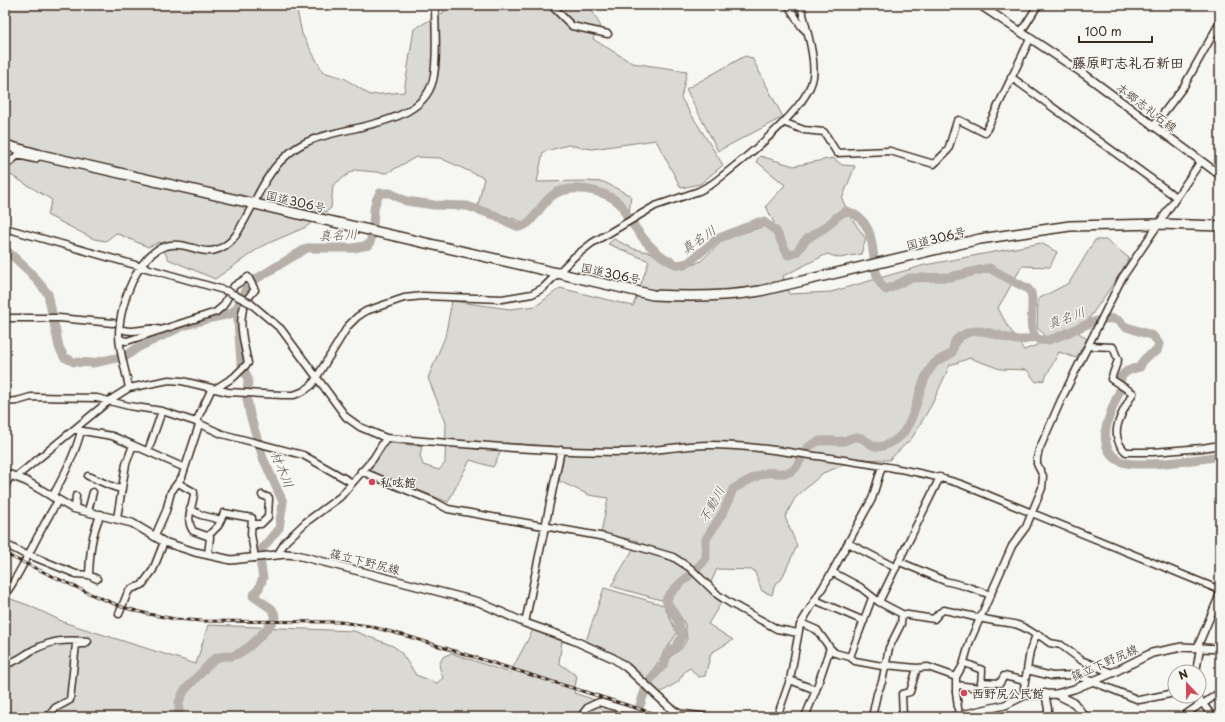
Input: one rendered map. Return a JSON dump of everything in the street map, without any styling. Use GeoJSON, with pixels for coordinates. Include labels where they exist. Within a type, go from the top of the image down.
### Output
{"type":"FeatureCollection","features":[{"type":"Feature","properties":{"kind":"highway","name":"国道306号"},"geometry":{"type":"LineString","coordinates":[[5,145],[41,155],[653,295],[723,296],[760,291],[867,267],[980,239],[1070,226],[1160,224],[1220,226]]}},
{"type":"Feature","properties":{"kind":"main road","name":"本郷志礼石線"},"geometry":{"type":"LineString","coordinates":[[980,5],[1084,74],[1153,127],[1220,175]]}},
{"type":"Feature","properties":{"kind":"main road","name":"篠立下野尻線"},"geometry":{"type":"LineString","coordinates":[[10,475],[75,508],[132,523],[164,542],[208,555],[231,560],[278,555],[297,555],[479,602],[525,623],[572,640],[613,658],[626,667],[674,711],[680,714],[704,717]]}},
{"type":"Feature","properties":{"kind":"main road","name":"篠立下野尻線"},"geometry":{"type":"LineString","coordinates":[[959,716],[1005,704],[1025,695],[1056,694],[1074,689],[1112,673],[1152,653],[1182,647],[1220,649]]}},
{"type":"Feature","properties":{"kind":"main road"},"geometry":{"type":"LineString","coordinates":[[1074,689],[1074,703]]}},
{"type":"Feature","properties":{"kind":"main road"},"geometry":{"type":"LineString","coordinates":[[1056,694],[1074,703],[1085,717]]}},
{"type":"Feature","properties":{"kind":"street"},"geometry":{"type":"LineString","coordinates":[[130,388],[119,337],[123,305],[141,266],[154,251],[170,245],[179,245],[206,252],[215,251],[224,247],[235,237],[274,169],[282,159],[296,148],[323,136],[392,118],[418,106],[427,95],[433,80],[435,5]]}},
{"type":"Feature","properties":{"kind":"street"},"geometry":{"type":"LineString","coordinates":[[551,5],[572,26],[608,34]]}},
{"type":"Feature","properties":{"kind":"street"},"geometry":{"type":"LineString","coordinates":[[788,5],[801,26],[806,31]]}},
{"type":"Feature","properties":{"kind":"street"},"geometry":{"type":"LineString","coordinates":[[5,486],[10,475],[78,430],[110,400],[130,388],[169,380],[182,381],[214,389],[246,393],[294,395],[304,391],[316,378],[348,326],[356,317],[366,311],[404,298],[423,296],[502,299],[526,296],[543,288],[592,243],[655,206],[699,191],[712,184],[785,123],[811,87],[814,78],[814,66],[801,5]]}},
{"type":"Feature","properties":{"kind":"street"},"geometry":{"type":"LineString","coordinates":[[1021,32],[1038,5]]}},
{"type":"Feature","properties":{"kind":"street"},"geometry":{"type":"LineString","coordinates":[[1153,127],[1184,86],[1220,22]]}},
{"type":"Feature","properties":{"kind":"street"},"geometry":{"type":"LineString","coordinates":[[785,123],[804,130],[824,132],[837,153],[890,151],[934,164],[948,150],[956,121],[959,120],[985,133],[1030,39]]}},
{"type":"Feature","properties":{"kind":"street"},"geometry":{"type":"LineString","coordinates":[[1011,77],[1176,197]]}},
{"type":"Feature","properties":{"kind":"street"},"geometry":{"type":"LineString","coordinates":[[5,166],[18,155],[35,159],[41,155]]}},
{"type":"Feature","properties":{"kind":"street"},"geometry":{"type":"LineString","coordinates":[[959,716],[956,677],[965,663],[970,641],[1012,546],[1026,527],[1032,513],[1043,481],[1043,476],[1037,464],[1039,450],[1061,400],[1122,278],[1160,224],[1176,197],[1201,161]]}},
{"type":"Feature","properties":{"kind":"street"},"geometry":{"type":"LineString","coordinates":[[5,228],[227,291],[250,303],[281,329],[346,417],[360,427],[386,438],[561,450],[625,452],[694,446],[735,446],[797,453],[882,466],[940,477],[1220,590]]}},
{"type":"Feature","properties":{"kind":"street"},"geometry":{"type":"LineString","coordinates":[[119,337],[122,340],[127,341],[216,312],[223,306],[234,286],[248,277],[255,290],[251,294],[241,313],[248,364],[214,389],[197,424],[185,468],[178,483],[171,492],[156,536]]}},
{"type":"Feature","properties":{"kind":"street"},"geometry":{"type":"LineString","coordinates":[[5,318],[60,318],[113,323]]}},
{"type":"Feature","properties":{"kind":"street"},"geometry":{"type":"LineString","coordinates":[[124,330],[132,333],[157,328],[162,330]]}},
{"type":"Feature","properties":{"kind":"street"},"geometry":{"type":"LineString","coordinates":[[1089,346],[1113,347],[1118,360],[1111,379],[1133,393],[1116,429],[1116,438],[1119,446],[1126,452],[1153,452],[1220,445]]}},
{"type":"Feature","properties":{"kind":"street"},"geometry":{"type":"LineString","coordinates":[[5,402],[17,402],[31,397],[83,397],[110,400],[129,406],[162,411],[222,434],[303,455],[351,482]]}},
{"type":"Feature","properties":{"kind":"street"},"geometry":{"type":"LineString","coordinates":[[148,451],[162,411]]}},
{"type":"Feature","properties":{"kind":"street"},"geometry":{"type":"LineString","coordinates":[[78,430],[112,436],[185,468]]}},
{"type":"Feature","properties":{"kind":"street"},"geometry":{"type":"LineString","coordinates":[[5,595],[29,555],[47,518],[78,446],[78,430]]}},
{"type":"Feature","properties":{"kind":"street"},"geometry":{"type":"LineString","coordinates":[[278,555],[286,541],[306,522],[340,497],[351,482],[373,459],[386,438]]}},
{"type":"Feature","properties":{"kind":"street"},"geometry":{"type":"LineString","coordinates":[[117,518],[126,461],[133,445]]}},
{"type":"Feature","properties":{"kind":"street"},"geometry":{"type":"LineString","coordinates":[[525,623],[561,450]]}},
{"type":"Feature","properties":{"kind":"street"},"geometry":{"type":"LineString","coordinates":[[777,717],[790,680],[801,623],[832,572],[872,499],[882,466]]}},
{"type":"Feature","properties":{"kind":"street"},"geometry":{"type":"LineString","coordinates":[[361,471],[434,501],[448,509],[605,537],[673,557],[694,573],[718,595],[742,610],[777,629],[798,633]]}},
{"type":"Feature","properties":{"kind":"street"},"geometry":{"type":"LineString","coordinates":[[88,476],[102,480],[109,487],[122,489]]}},
{"type":"Feature","properties":{"kind":"street"},"geometry":{"type":"LineString","coordinates":[[879,602],[900,562],[940,477]]}},
{"type":"Feature","properties":{"kind":"street"},"geometry":{"type":"LineString","coordinates":[[178,483],[194,492],[189,516],[191,529],[208,536]]}},
{"type":"Feature","properties":{"kind":"street"},"geometry":{"type":"LineString","coordinates":[[88,511],[93,492]]}},
{"type":"Feature","properties":{"kind":"street"},"geometry":{"type":"LineString","coordinates":[[252,524],[261,524],[268,517],[270,498],[262,495]]}},
{"type":"Feature","properties":{"kind":"street"},"geometry":{"type":"LineString","coordinates":[[75,508],[76,496]]}},
{"type":"Feature","properties":{"kind":"street"},"geometry":{"type":"LineString","coordinates":[[190,510],[201,515],[221,520]]}},
{"type":"Feature","properties":{"kind":"street"},"geometry":{"type":"LineString","coordinates":[[208,555],[208,536],[218,526],[222,514],[230,513],[252,518],[252,534],[258,558]]}},
{"type":"Feature","properties":{"kind":"street"},"geometry":{"type":"LineString","coordinates":[[89,575],[91,540],[101,514]]}},
{"type":"Feature","properties":{"kind":"street"},"geometry":{"type":"LineString","coordinates":[[119,614],[128,592],[131,589],[142,585],[153,570],[164,542]]}},
{"type":"Feature","properties":{"kind":"street"},"geometry":{"type":"LineString","coordinates":[[848,543],[896,568]]}},
{"type":"Feature","properties":{"kind":"street"},"geometry":{"type":"LineString","coordinates":[[5,544],[76,574],[89,575],[97,579]]}},
{"type":"Feature","properties":{"kind":"street"},"geometry":{"type":"LineString","coordinates":[[900,562],[945,581],[991,595]]}},
{"type":"Feature","properties":{"kind":"street"},"geometry":{"type":"LineString","coordinates":[[832,572],[860,587],[872,598],[902,614],[934,620],[939,613],[944,610],[980,618],[1015,623],[1027,628],[1050,643],[1061,645],[1081,660],[1112,673]]}},
{"type":"Feature","properties":{"kind":"street"},"geometry":{"type":"LineString","coordinates":[[1197,664],[1199,648],[1220,594]]}},
{"type":"Feature","properties":{"kind":"street"},"geometry":{"type":"LineString","coordinates":[[850,657],[872,598]]}},
{"type":"Feature","properties":{"kind":"street"},"geometry":{"type":"LineString","coordinates":[[815,600],[864,621]]}},
{"type":"Feature","properties":{"kind":"street"},"geometry":{"type":"LineString","coordinates":[[872,717],[889,648],[900,624],[902,614]]}},
{"type":"Feature","properties":{"kind":"street"},"geometry":{"type":"LineString","coordinates":[[801,623],[817,630],[830,648],[835,652],[850,657],[855,661],[882,666],[917,668],[928,667],[956,677]]}},
{"type":"Feature","properties":{"kind":"street"},"geometry":{"type":"LineString","coordinates":[[1025,695],[1025,681],[1030,651],[1036,635]]}},
{"type":"Feature","properties":{"kind":"street"},"geometry":{"type":"LineString","coordinates":[[5,664],[19,660],[32,651],[59,640],[88,641],[85,644],[76,644],[70,700],[55,708],[48,717]]}},
{"type":"Feature","properties":{"kind":"street"},"geometry":{"type":"LineString","coordinates":[[804,717],[816,690],[830,648]]}},
{"type":"Feature","properties":{"kind":"street"},"geometry":{"type":"LineString","coordinates":[[956,685],[981,688],[982,670],[965,663]]}},
{"type":"Feature","properties":{"kind":"street"},"geometry":{"type":"LineString","coordinates":[[903,717],[902,694],[910,692],[917,668]]}},
{"type":"Feature","properties":{"kind":"street"},"geometry":{"type":"LineString","coordinates":[[1027,670],[1052,676],[1074,675],[1139,700],[1167,695]]}},
{"type":"Feature","properties":{"kind":"street"},"geometry":{"type":"LineString","coordinates":[[982,682],[1000,684],[1004,676],[1025,681]]}},
{"type":"Feature","properties":{"kind":"street"},"geometry":{"type":"LineString","coordinates":[[790,680],[816,690]]}},
{"type":"Feature","properties":{"kind":"street"},"geometry":{"type":"LineString","coordinates":[[1207,700],[1220,692]]}},
{"type":"Feature","properties":{"kind":"street"},"geometry":{"type":"LineString","coordinates":[[1045,694],[1048,709],[1046,717]]}},
{"type":"Feature","properties":{"kind":"street"},"geometry":{"type":"LineString","coordinates":[[580,717],[588,707],[599,702],[650,717]]}},
{"type":"Feature","properties":{"kind":"street"},"geometry":{"type":"LineString","coordinates":[[1182,717],[1202,704]]}},
{"type":"Feature","properties":{"kind":"street"},"geometry":{"type":"LineString","coordinates":[[1204,704],[1213,717]]}},
{"type":"Feature","properties":{"kind":"street"},"geometry":{"type":"LineString","coordinates":[[17,717],[27,717]]}},
{"type":"Feature","properties":{"kind":"shaded area"},"geometry":{"type":"Polygon","coordinates":[[[5,5],[296,5],[302,34],[323,72],[344,78],[370,95],[404,92],[414,29],[444,12],[443,5],[589,5],[600,25],[593,39],[632,63],[687,71],[681,98],[723,165],[700,184],[681,188],[656,140],[592,149],[568,145],[543,152],[537,182],[604,182],[631,196],[629,214],[613,198],[596,190],[586,188],[554,189],[525,223],[478,206],[484,178],[440,158],[416,157],[387,173],[354,170],[333,185],[331,208],[306,227],[262,246],[215,279],[168,259],[160,242],[148,247],[116,233],[106,241],[94,239],[47,215],[52,200],[9,174],[8,168],[5,166],[5,5]]]}},
{"type":"Feature","properties":{"kind":"shaded area"},"geometry":{"type":"Polygon","coordinates":[[[745,56],[752,58],[783,117],[718,151],[686,89],[745,56]]]}},
{"type":"Feature","properties":{"kind":"shaded area"},"geometry":{"type":"Polygon","coordinates":[[[760,156],[794,166],[833,158],[842,165],[855,166],[842,199],[850,216],[866,239],[861,254],[840,258],[827,254],[783,276],[789,294],[831,292],[925,265],[1041,243],[1057,252],[1050,267],[1022,266],[998,308],[1007,325],[1024,350],[1037,345],[1044,334],[1037,328],[1038,299],[1069,283],[1095,240],[1107,240],[1129,258],[1120,274],[1079,333],[1087,339],[1076,358],[1059,352],[1044,380],[1036,382],[1027,370],[1000,369],[970,358],[950,365],[932,404],[912,438],[889,460],[859,459],[823,473],[795,498],[785,517],[797,546],[781,580],[775,584],[772,595],[762,591],[754,570],[717,569],[708,589],[721,603],[708,624],[733,640],[711,653],[705,676],[698,677],[690,668],[685,671],[678,682],[660,693],[651,684],[656,675],[667,666],[671,656],[681,649],[687,639],[685,624],[672,603],[611,586],[638,541],[601,533],[608,498],[589,495],[559,481],[565,447],[505,443],[493,467],[470,460],[448,502],[369,471],[389,443],[422,446],[420,456],[423,465],[439,470],[445,463],[446,423],[428,378],[445,337],[452,301],[510,309],[536,306],[560,288],[633,306],[649,261],[608,244],[614,239],[634,249],[653,253],[671,266],[684,269],[701,261],[724,239],[774,223],[766,206],[785,185],[756,161],[760,156]]]}},
{"type":"Feature","properties":{"kind":"shaded area"},"geometry":{"type":"Polygon","coordinates":[[[604,588],[664,605],[677,633],[645,682],[615,656],[586,641],[604,588]]]}},
{"type":"Feature","properties":{"kind":"shaded area"},"geometry":{"type":"Polygon","coordinates":[[[5,597],[28,605],[66,623],[196,664],[208,625],[354,631],[393,646],[400,651],[416,675],[437,683],[443,678],[439,665],[443,657],[451,653],[510,673],[533,630],[562,641],[559,663],[577,676],[574,693],[646,717],[5,717],[5,597]]]}},
{"type":"Feature","properties":{"kind":"waterway","name":"真名川"},"geometry":{"type":"LineString","coordinates":[[5,249],[30,272],[48,294],[59,347],[64,357],[74,362],[93,363],[126,356],[137,348],[183,326],[230,314],[237,308],[248,284],[307,248],[353,248],[369,245],[373,232],[375,206],[380,193],[390,193],[406,201],[434,205],[467,206],[497,216],[519,227],[531,221],[544,203],[557,193],[572,189],[595,191],[617,201],[622,206],[626,215],[643,239],[662,257],[678,265],[688,263],[717,239],[759,222],[764,222],[776,231],[788,255],[792,254],[797,252],[803,243],[811,236],[827,226],[839,215],[847,211],[859,217],[866,226],[871,237],[876,272],[880,282],[886,290],[910,278],[950,277],[989,268],[1028,289],[1031,293],[1031,321],[1033,331],[1035,336],[1041,340],[1064,335],[1104,319],[1116,319],[1124,326],[1153,336],[1159,344],[1157,351],[1149,355],[1140,367],[1128,371],[1121,378],[1121,388],[1112,408],[1106,428],[1105,437],[1107,447],[1112,455],[1120,461],[1139,464],[1168,463],[1220,456]]}},
{"type":"Feature","properties":{"kind":"waterway","name":"材木川"},"geometry":{"type":"LineString","coordinates":[[179,717],[179,702],[184,691],[214,659],[232,656],[244,650],[262,634],[276,617],[272,609],[253,596],[259,588],[263,578],[259,554],[279,528],[283,502],[263,458],[250,415],[247,399],[248,379],[241,362],[237,308]]}},
{"type":"Feature","properties":{"kind":"waterway","name":"不動川"},"geometry":{"type":"LineString","coordinates":[[636,717],[648,682],[664,664],[667,653],[676,647],[682,636],[678,621],[666,600],[669,595],[697,569],[706,558],[706,539],[724,511],[733,489],[766,473],[786,473],[792,471],[798,464],[805,451],[814,443],[820,441],[844,441],[856,437],[865,440],[871,445],[880,447],[894,441],[902,434],[908,425],[928,373],[936,362],[952,353],[955,341],[965,334],[975,331],[986,332],[1016,340],[1025,340],[1035,336]]}},
{"type":"Feature","properties":{"kind":"railway"},"geometry":{"type":"LineString","coordinates":[[5,554],[93,595],[122,607],[148,614],[175,619],[203,621],[340,622],[369,626],[410,637],[665,717]]}},
{"type":"Feature","properties":{"kind":"place","name":"私呟館"},"geometry":{"type":"Point","coordinates":[372,482]}},
{"type":"Feature","properties":{"kind":"place","name":"西野尻公民館"},"geometry":{"type":"Point","coordinates":[964,693]}},
{"type":"Feature","properties":{"kind":"district","name":"藤原町志礼石新田"},"geometry":{"type":"Point","coordinates":[1128,62]}}]}
